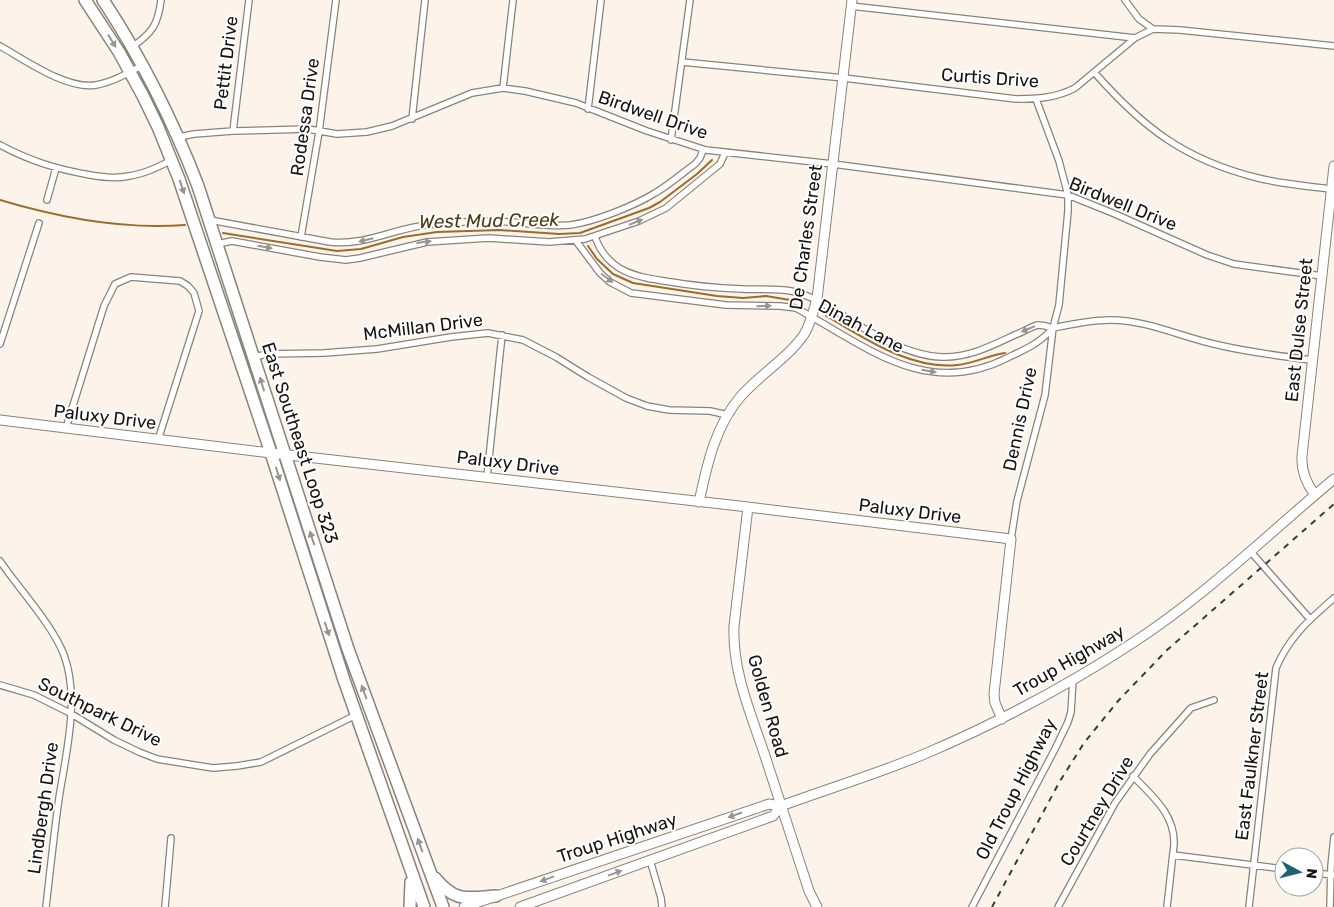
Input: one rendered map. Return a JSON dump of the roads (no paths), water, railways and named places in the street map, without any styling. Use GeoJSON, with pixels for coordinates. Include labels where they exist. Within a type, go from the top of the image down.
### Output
{"type":"FeatureCollection","features":[{"type":"Feature","properties":{"kind":"highway","name":"East Southeast Loop 323"},"geometry":{"type":"LineString","coordinates":[[85,0],[130,72],[158,127],[172,160],[356,715],[424,907]]}},
{"type":"Feature","properties":{"kind":"highway","name":"East Southeast Loop 323"},"geometry":{"type":"LineString","coordinates":[[103,0],[143,65],[179,137],[218,244],[348,649],[443,907]]}},
{"type":"Feature","properties":{"kind":"highway"},"geometry":{"type":"LineString","coordinates":[[410,907],[412,873]]}},
{"type":"Feature","properties":{"kind":"highway"},"geometry":{"type":"LineString","coordinates":[[431,874],[444,889],[458,897],[467,899],[496,896]]}},
{"type":"Feature","properties":{"kind":"street"},"geometry":{"type":"LineString","coordinates":[[132,47],[151,33],[155,26],[161,0]]}},
{"type":"Feature","properties":{"kind":"street","name":"Pettit Drive"},"geometry":{"type":"LineString","coordinates":[[233,130],[249,0]]}},
{"type":"Feature","properties":{"kind":"street","name":"Rodessa Drive"},"geometry":{"type":"LineString","coordinates":[[301,237],[320,132],[336,0]]}},
{"type":"Feature","properties":{"kind":"street"},"geometry":{"type":"LineString","coordinates":[[412,119],[425,0]]}},
{"type":"Feature","properties":{"kind":"street"},"geometry":{"type":"LineString","coordinates":[[503,88],[513,0]]}},
{"type":"Feature","properties":{"kind":"street"},"geometry":{"type":"LineString","coordinates":[[588,109],[601,0]]}},
{"type":"Feature","properties":{"kind":"street"},"geometry":{"type":"LineString","coordinates":[[672,140],[690,0]]}},
{"type":"Feature","properties":{"kind":"street"},"geometry":{"type":"LineString","coordinates":[[1125,0],[1139,18],[1153,29]]}},
{"type":"Feature","properties":{"kind":"street"},"geometry":{"type":"LineString","coordinates":[[851,3],[1135,38]]}},
{"type":"Feature","properties":{"kind":"street","name":"De Charles Street"},"geometry":{"type":"LineString","coordinates":[[699,502],[714,442],[728,415],[740,397],[794,346],[807,330],[817,299],[844,78],[851,3]]}},
{"type":"Feature","properties":{"kind":"street","name":"Curtis Drive"},"geometry":{"type":"LineString","coordinates":[[682,62],[844,78],[1016,99],[1036,99],[1064,93],[1075,88],[1135,38],[1153,29],[1180,30],[1334,46]]}},
{"type":"Feature","properties":{"kind":"street"},"geometry":{"type":"LineString","coordinates":[[0,46],[61,79],[80,85],[103,84],[143,65]]}},
{"type":"Feature","properties":{"kind":"street"},"geometry":{"type":"LineString","coordinates":[[1094,72],[1120,101],[1143,121],[1170,142],[1197,158],[1260,179],[1331,189]]}},
{"type":"Feature","properties":{"kind":"street","name":"Birdwell Drive"},"geometry":{"type":"LineString","coordinates":[[179,137],[233,130],[308,129],[337,134],[367,132],[412,119],[472,93],[503,88],[560,98],[703,150],[833,164],[1068,195],[1115,214],[1186,247],[1225,261],[1322,276]]}},
{"type":"Feature","properties":{"kind":"street","name":"Dennis Drive"},"geometry":{"type":"LineString","coordinates":[[1002,719],[995,703],[994,694],[1011,539],[1017,501],[1045,396],[1067,238],[1068,195],[1059,162],[1036,99]]}},
{"type":"Feature","properties":{"kind":"street"},"geometry":{"type":"LineString","coordinates":[[0,145],[30,160],[56,168],[102,176],[122,177],[143,173],[172,160]]}},
{"type":"Feature","properties":{"kind":"street"},"geometry":{"type":"LineString","coordinates":[[210,220],[345,243],[428,225],[484,221],[552,225],[578,223],[617,210],[654,193],[695,164],[703,150]]}},
{"type":"Feature","properties":{"kind":"street"},"geometry":{"type":"LineString","coordinates":[[218,244],[232,241],[346,260],[427,242],[489,238],[549,242],[576,241],[595,237],[639,221],[666,208],[720,164],[725,153]]}},
{"type":"Feature","properties":{"kind":"street","name":"East Dulse Street"},"geometry":{"type":"LineString","coordinates":[[1315,495],[1308,486],[1302,465],[1334,166]]}},
{"type":"Feature","properties":{"kind":"street"},"geometry":{"type":"LineString","coordinates":[[47,200],[56,168]]}},
{"type":"Feature","properties":{"kind":"street"},"geometry":{"type":"LineString","coordinates":[[0,344],[39,223]]}},
{"type":"Feature","properties":{"kind":"street","name":"Dinah Lane"},"geometry":{"type":"LineString","coordinates":[[595,237],[603,254],[614,265],[627,273],[643,278],[718,288],[774,289],[804,294],[817,299],[890,342],[923,355],[957,357],[971,354],[1038,325],[1053,328],[1087,321],[1128,321],[1243,351],[1312,360]]}},
{"type":"Feature","properties":{"kind":"street","name":"Dinah Lane"},"geometry":{"type":"LineString","coordinates":[[576,241],[600,273],[610,282],[631,292],[726,304],[796,308],[860,345],[887,358],[931,373],[953,374],[974,371],[994,365],[1042,340],[1053,328]]}},
{"type":"Feature","properties":{"kind":"street"},"geometry":{"type":"LineString","coordinates":[[66,428],[104,306],[115,284],[131,277],[180,281],[194,293],[199,311],[158,440]]}},
{"type":"Feature","properties":{"kind":"street","name":"McMillan Drive"},"geometry":{"type":"LineString","coordinates":[[254,357],[267,354],[324,353],[377,349],[474,334],[502,335],[523,340],[626,398],[647,406],[669,410],[710,411],[728,415]]}},
{"type":"Feature","properties":{"kind":"street"},"geometry":{"type":"LineString","coordinates":[[487,477],[502,335]]}},
{"type":"Feature","properties":{"kind":"street","name":"Paluxy Drive"},"geometry":{"type":"LineString","coordinates":[[0,420],[271,454],[487,477],[1011,539]]}},
{"type":"Feature","properties":{"kind":"street","name":"Troup Highway"},"geometry":{"type":"LineString","coordinates":[[464,907],[769,804],[781,806],[926,753],[1002,719],[1073,680],[1153,629],[1198,596],[1334,479]]}},
{"type":"Feature","properties":{"kind":"street","name":"Golden Road"},"geometry":{"type":"LineString","coordinates":[[748,507],[734,626],[737,668],[813,906]]}},
{"type":"Feature","properties":{"kind":"street"},"geometry":{"type":"LineString","coordinates":[[1250,552],[1310,618]]}},
{"type":"Feature","properties":{"kind":"street","name":"Lindbergh Drive"},"geometry":{"type":"LineString","coordinates":[[0,561],[51,631],[62,650],[70,679],[70,713],[65,763],[46,907]]}},
{"type":"Feature","properties":{"kind":"street","name":"East Faulkner Street"},"geometry":{"type":"LineString","coordinates":[[1249,907],[1276,668],[1283,651],[1295,634],[1310,618],[1334,598]]}},
{"type":"Feature","properties":{"kind":"street","name":"Old Troup Highway"},"geometry":{"type":"LineString","coordinates":[[972,907],[1068,722],[1071,712],[1073,680]]}},
{"type":"Feature","properties":{"kind":"street","name":"Southpark Drive"},"geometry":{"type":"LineString","coordinates":[[0,685],[34,695],[70,713],[114,740],[156,758],[213,768],[261,762],[356,715]]}},
{"type":"Feature","properties":{"kind":"street","name":"Courtney Drive"},"geometry":{"type":"LineString","coordinates":[[1058,907],[1115,803],[1133,776],[1191,708],[1214,700]]}},
{"type":"Feature","properties":{"kind":"street"},"geometry":{"type":"LineString","coordinates":[[1133,776],[1164,808],[1172,823],[1174,834],[1173,856],[1167,907]]}},
{"type":"Feature","properties":{"kind":"street","name":"Troup Highway"},"geometry":{"type":"LineString","coordinates":[[520,907],[773,816],[781,806]]}},
{"type":"Feature","properties":{"kind":"street"},"geometry":{"type":"LineString","coordinates":[[1330,907],[1334,837]]}},
{"type":"Feature","properties":{"kind":"street"},"geometry":{"type":"LineString","coordinates":[[165,907],[171,838]]}},
{"type":"Feature","properties":{"kind":"street"},"geometry":{"type":"LineString","coordinates":[[1173,856],[1274,868]]}},
{"type":"Feature","properties":{"kind":"street"},"geometry":{"type":"LineString","coordinates":[[650,860],[662,907]]}},
{"type":"Feature","properties":{"kind":"waterway","name":"West Mud Creek"},"geometry":{"type":"LineString","coordinates":[[223,233],[337,251],[361,249],[403,237],[437,232],[499,230],[559,234],[580,233],[649,208],[660,202],[712,160]]}},
{"type":"Feature","properties":{"kind":"waterway","name":"West Mud Creek"},"geometry":{"type":"LineString","coordinates":[[0,200],[45,212],[91,221],[138,226],[185,225]]}},
{"type":"Feature","properties":{"kind":"waterway"},"geometry":{"type":"LineString","coordinates":[[588,246],[597,259],[613,274],[633,283],[717,296],[743,298],[766,296],[796,301]]}},
{"type":"Feature","properties":{"kind":"waterway"},"geometry":{"type":"LineString","coordinates":[[826,316],[889,351],[922,363],[957,365],[1005,353]]}},
{"type":"Feature","properties":{"kind":"railway"},"geometry":{"type":"LineString","coordinates":[[992,907],[1060,781],[1084,743],[1118,701],[1167,650],[1334,504]]}}]}
